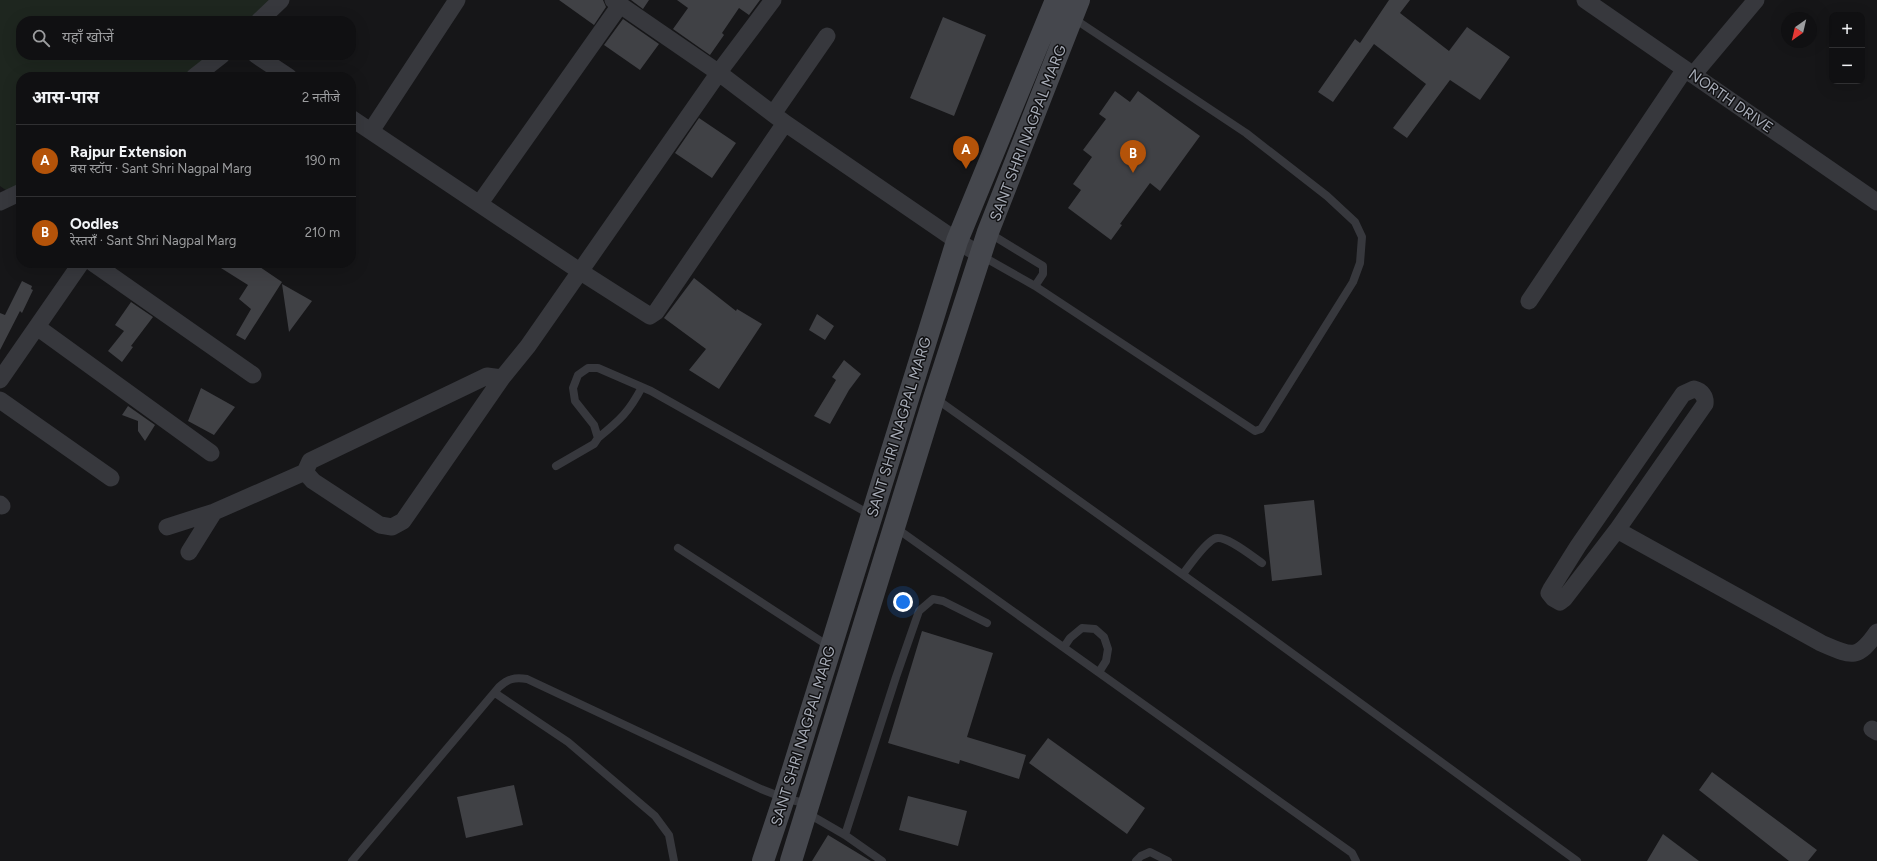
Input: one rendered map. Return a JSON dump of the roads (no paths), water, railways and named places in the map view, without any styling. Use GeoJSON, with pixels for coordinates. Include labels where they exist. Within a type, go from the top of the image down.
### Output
{"type":"FeatureCollection","features":[{"type":"Feature","properties":{"kind":"main road","name":"SANT SHRI NAGPAL MARG"},"geometry":{"type":"LineString","coordinates":[[764,861],[957,241],[1056,0]]}},
{"type":"Feature","properties":{"kind":"main road","name":"SANT SHRI NAGPAL MARG"},"geometry":{"type":"LineString","coordinates":[[791,861],[934,398],[988,232],[1076,9]]}},
{"type":"Feature","properties":{"kind":"main road"},"geometry":{"type":"LineString","coordinates":[[764,861],[772,856],[783,861]]}},
{"type":"Feature","properties":{"kind":"street"},"geometry":{"type":"LineString","coordinates":[[264,16],[281,0]]}},
{"type":"Feature","properties":{"kind":"street"},"geometry":{"type":"LineString","coordinates":[[371,131],[458,0]]}},
{"type":"Feature","properties":{"kind":"street"},"geometry":{"type":"LineString","coordinates":[[305,472],[313,481],[380,525],[392,527],[403,521],[502,378],[528,346],[718,74],[773,0]]}},
{"type":"Feature","properties":{"kind":"street","name":"NORTH DRIVE"},"geometry":{"type":"LineString","coordinates":[[1585,0],[1877,202]]}},
{"type":"Feature","properties":{"kind":"street"},"geometry":{"type":"LineString","coordinates":[[1529,301],[1689,72],[1756,0]]}},
{"type":"Feature","properties":{"kind":"street"},"geometry":{"type":"LineString","coordinates":[[480,203],[616,2],[779,119],[957,241],[981,255]]}},
{"type":"Feature","properties":{"kind":"street"},"geometry":{"type":"LineString","coordinates":[[356,121],[581,272],[647,314],[653,315],[779,119],[827,36]]}},
{"type":"Feature","properties":{"kind":"street"},"geometry":{"type":"LineString","coordinates":[[200,72],[216,60]]}},
{"type":"Feature","properties":{"kind":"street"},"geometry":{"type":"LineString","coordinates":[[264,60],[282,72]]}},
{"type":"Feature","properties":{"kind":"street"},"geometry":{"type":"LineString","coordinates":[[0,202],[16,194]]}},
{"type":"Feature","properties":{"kind":"street"},"geometry":{"type":"LineString","coordinates":[[0,380],[77,268]]}},
{"type":"Feature","properties":{"kind":"street"},"geometry":{"type":"LineString","coordinates":[[101,268],[254,375]]}},
{"type":"Feature","properties":{"kind":"street"},"geometry":{"type":"LineString","coordinates":[[37,327],[211,453]]}},
{"type":"Feature","properties":{"kind":"street"},"geometry":{"type":"LineString","coordinates":[[168,527],[214,512],[305,472],[310,461],[386,423],[487,376],[502,378]]}},
{"type":"Feature","properties":{"kind":"street"},"geometry":{"type":"LineString","coordinates":[[1694,389],[1698,390],[1704,395],[1706,400],[1705,404],[1617,530],[1564,599],[1560,602],[1551,596],[1551,590],[1578,546],[1683,394],[1694,389]]}},
{"type":"Feature","properties":{"kind":"street"},"geometry":{"type":"LineString","coordinates":[[0,400],[111,478]]}},
{"type":"Feature","properties":{"kind":"street"},"geometry":{"type":"LineString","coordinates":[[189,552],[214,512]]}},
{"type":"Feature","properties":{"kind":"street"},"geometry":{"type":"LineString","coordinates":[[1617,530],[1822,643],[1845,654],[1857,654],[1866,647],[1877,632]]}},
{"type":"Feature","properties":{"kind":"lane"},"geometry":{"type":"LineString","coordinates":[[981,255],[1035,286],[1256,431],[1261,429],[1353,282],[1360,263],[1362,238],[1355,222],[1327,196],[1246,134],[1076,9]]}},
{"type":"Feature","properties":{"kind":"lane"},"geometry":{"type":"LineString","coordinates":[[988,232],[1042,266],[1043,274],[1035,286]]}},
{"type":"Feature","properties":{"kind":"lane"},"geometry":{"type":"LineString","coordinates":[[598,438],[594,425],[575,401],[573,388],[578,375],[588,368],[598,368],[642,387],[872,516]]}},
{"type":"Feature","properties":{"kind":"lane"},"geometry":{"type":"LineString","coordinates":[[556,466],[594,444],[598,438],[632,406],[642,387]]}},
{"type":"Feature","properties":{"kind":"lane"},"geometry":{"type":"LineString","coordinates":[[934,398],[1183,574],[1577,861]]}},
{"type":"Feature","properties":{"kind":"lane"},"geometry":{"type":"LineString","coordinates":[[895,527],[1352,853],[1356,861]]}},
{"type":"Feature","properties":{"kind":"lane"},"geometry":{"type":"LineString","coordinates":[[1183,574],[1214,538],[1221,537],[1228,540],[1262,563]]}},
{"type":"Feature","properties":{"kind":"lane"},"geometry":{"type":"LineString","coordinates":[[678,548],[831,648]]}},
{"type":"Feature","properties":{"kind":"lane"},"geometry":{"type":"LineString","coordinates":[[845,835],[894,682],[919,611],[932,598],[943,601],[987,623]]}},
{"type":"Feature","properties":{"kind":"lane"},"geometry":{"type":"LineString","coordinates":[[1064,647],[1070,638],[1082,628],[1095,629],[1104,637],[1108,648],[1106,661],[1099,672]]}},
{"type":"Feature","properties":{"kind":"lane"},"geometry":{"type":"LineString","coordinates":[[352,861],[495,693],[507,680],[516,677],[527,679],[808,809],[882,861]]}},
{"type":"Feature","properties":{"kind":"lane"},"geometry":{"type":"LineString","coordinates":[[495,693],[568,742],[655,816],[669,835],[674,861]]}},
{"type":"Feature","properties":{"kind":"lane"},"geometry":{"type":"LineString","coordinates":[[1136,861],[1141,856],[1150,852],[1168,861]]}},
{"type":"Feature","properties":{"kind":"place","name":"Rajpur Extension"},"geometry":{"type":"Point","coordinates":[966,169]}},
{"type":"Feature","properties":{"kind":"place","name":"Oodles"},"geometry":{"type":"Point","coordinates":[1133,173]}}]}
